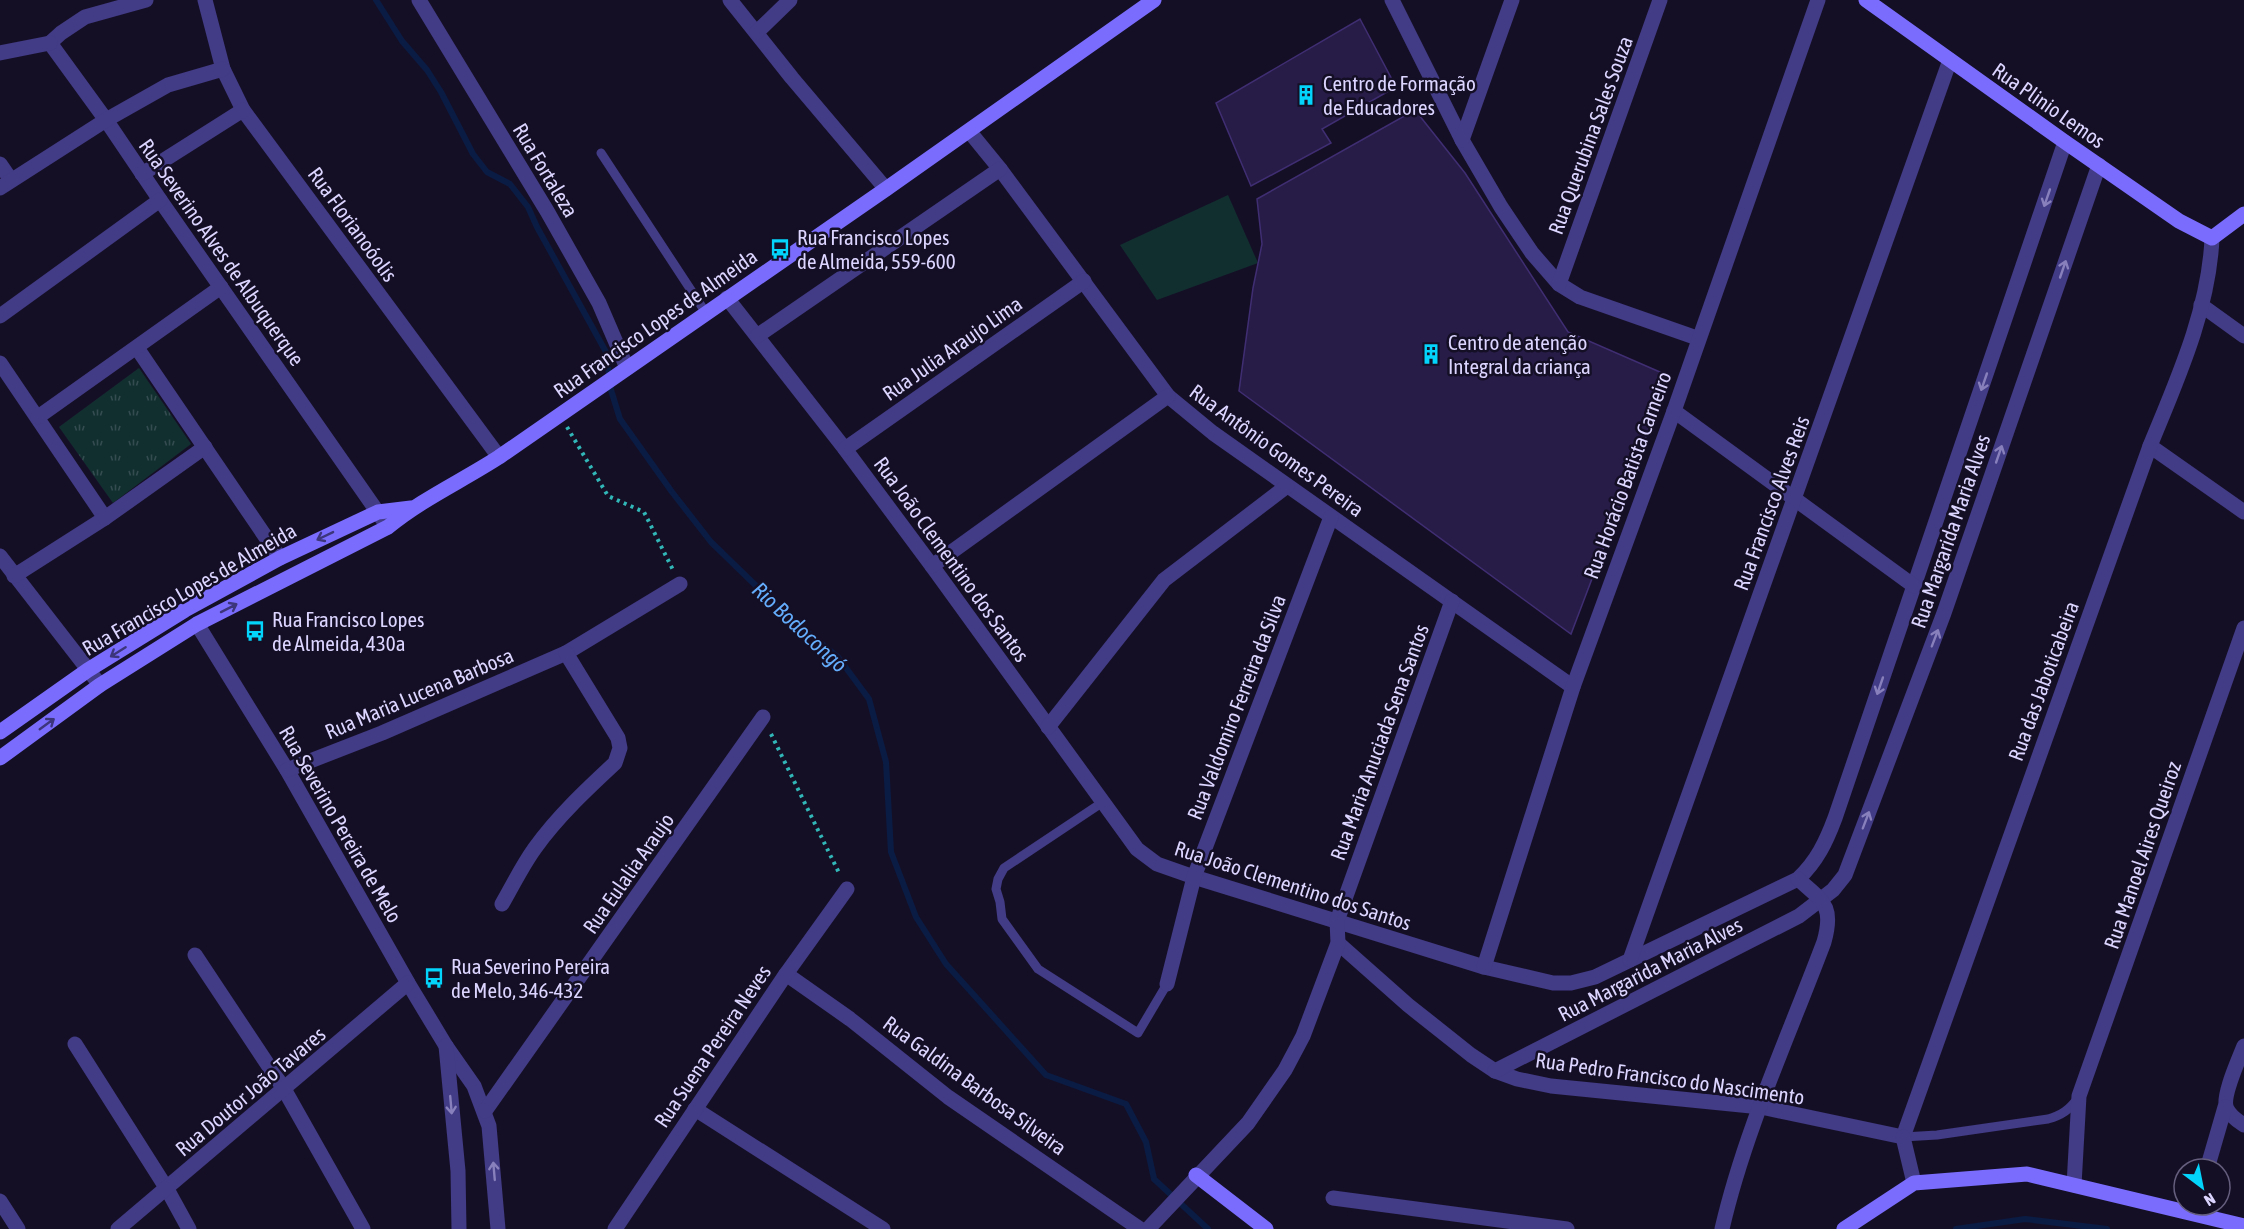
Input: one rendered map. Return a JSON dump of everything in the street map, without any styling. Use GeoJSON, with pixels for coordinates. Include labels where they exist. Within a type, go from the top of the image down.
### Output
{"type":"FeatureCollection","features":[{"type":"Feature","properties":{"kind":"main road","name":"Rua Francisco Lopes de Almeida"},"geometry":{"type":"LineString","coordinates":[[0,758],[100,685],[197,624],[388,527],[411,508],[463,480],[499,457],[1154,0]]}},
{"type":"Feature","properties":{"kind":"main road","name":"Rua Plinio Lemos"},"geometry":{"type":"LineString","coordinates":[[1866,0],[2099,165],[2179,220],[2212,238]]}},
{"type":"Feature","properties":{"kind":"main road"},"geometry":{"type":"LineString","coordinates":[[2212,238],[2244,214]]}},
{"type":"Feature","properties":{"kind":"main road","name":"Rua Francisco Lopes de Almeida"},"geometry":{"type":"LineString","coordinates":[[0,732],[88,670],[185,610],[280,558],[378,512],[411,508]]}},
{"type":"Feature","properties":{"kind":"main road"},"geometry":{"type":"LineString","coordinates":[[1844,1229],[1914,1183],[2027,1174],[2172,1204]]}},
{"type":"Feature","properties":{"kind":"main road"},"geometry":{"type":"LineString","coordinates":[[1193,1179],[1266,1229]]}},
{"type":"Feature","properties":{"kind":"main road"},"geometry":{"type":"LineString","coordinates":[[2218,1217],[2244,1226]]}},
{"type":"Feature","properties":{"kind":"street"},"geometry":{"type":"LineString","coordinates":[[0,53],[50,43],[85,17],[146,0]]}},
{"type":"Feature","properties":{"kind":"street","name":"Rua Florianoóolis"},"geometry":{"type":"LineString","coordinates":[[206,0],[223,69],[243,110],[499,457]]}},
{"type":"Feature","properties":{"kind":"street","name":"Rua Fortaleza"},"geometry":{"type":"LineString","coordinates":[[419,0],[547,211],[598,303],[627,368]]}},
{"type":"Feature","properties":{"kind":"street"},"geometry":{"type":"LineString","coordinates":[[730,0],[792,78],[886,189]]}},
{"type":"Feature","properties":{"kind":"street"},"geometry":{"type":"LineString","coordinates":[[757,32],[790,0]]}},
{"type":"Feature","properties":{"kind":"street"},"geometry":{"type":"LineString","coordinates":[[1392,0],[1462,140],[1501,207],[1532,253],[1559,284],[1580,297],[1698,338]]}},
{"type":"Feature","properties":{"kind":"street"},"geometry":{"type":"LineString","coordinates":[[1462,140],[1512,0]]}},
{"type":"Feature","properties":{"kind":"street","name":"Rua Querubina Sales Souza"},"geometry":{"type":"LineString","coordinates":[[1559,284],[1660,0]]}},
{"type":"Feature","properties":{"kind":"street","name":"Rua Horácio Batista Carneiro"},"geometry":{"type":"LineString","coordinates":[[1484,967],[1573,687],[1674,411],[1818,0]]}},
{"type":"Feature","properties":{"kind":"street","name":"Rua Severino Alves de Albuquerque"},"geometry":{"type":"LineString","coordinates":[[50,43],[106,120],[388,527]]}},
{"type":"Feature","properties":{"kind":"street","name":"Rua Francisco Alves Reis"},"geometry":{"type":"LineString","coordinates":[[1630,960],[1950,60]]}},
{"type":"Feature","properties":{"kind":"street"},"geometry":{"type":"LineString","coordinates":[[0,164],[6,184],[106,120],[168,85],[223,69]]}},
{"type":"Feature","properties":{"kind":"street"},"geometry":{"type":"LineString","coordinates":[[142,174],[243,110]]}},
{"type":"Feature","properties":{"kind":"street","name":"Rua Antônio Gomes Pereira"},"geometry":{"type":"LineString","coordinates":[[969,131],[1000,169],[1168,396],[1213,433],[1573,687]]}},
{"type":"Feature","properties":{"kind":"street","name":"Rua Margarida Maria Alves"},"geometry":{"type":"LineString","coordinates":[[1835,818],[2066,142]]}},
{"type":"Feature","properties":{"kind":"street","name":"Rua Margarida Maria Alves"},"geometry":{"type":"LineString","coordinates":[[1495,1071],[1799,916],[1833,890],[1845,875],[1936,635],[2099,165]]}},
{"type":"Feature","properties":{"kind":"street"},"geometry":{"type":"LineString","coordinates":[[757,336],[1000,169]]}},
{"type":"Feature","properties":{"kind":"street"},"geometry":{"type":"LineString","coordinates":[[0,316],[160,200]]}},
{"type":"Feature","properties":{"kind":"street","name":"Rua das Jaboticabeira"},"geometry":{"type":"LineString","coordinates":[[1903,1137],[2150,446],[2172,392],[2209,277],[2212,238]]}},
{"type":"Feature","properties":{"kind":"street","name":"Rua Julia Araujo Lima"},"geometry":{"type":"LineString","coordinates":[[845,449],[1084,281]]}},
{"type":"Feature","properties":{"kind":"street"},"geometry":{"type":"LineString","coordinates":[[38,417],[221,287]]}},
{"type":"Feature","properties":{"kind":"street","name":"Rua João Clementino dos Santos"},"geometry":{"type":"LineString","coordinates":[[727,298],[845,449],[1137,849],[1157,864],[1484,967],[1553,983],[1571,983],[1594,977],[1798,879],[1812,865],[1824,847],[1835,818]]}},
{"type":"Feature","properties":{"kind":"street"},"geometry":{"type":"LineString","coordinates":[[2201,305],[2244,336]]}},
{"type":"Feature","properties":{"kind":"street"},"geometry":{"type":"LineString","coordinates":[[136,348],[280,558]]}},
{"type":"Feature","properties":{"kind":"street"},"geometry":{"type":"LineString","coordinates":[[0,363],[105,518]]}},
{"type":"Feature","properties":{"kind":"street"},"geometry":{"type":"LineString","coordinates":[[932,566],[1168,396]]}},
{"type":"Feature","properties":{"kind":"street"},"geometry":{"type":"LineString","coordinates":[[1674,411],[1914,586]]}},
{"type":"Feature","properties":{"kind":"street"},"geometry":{"type":"LineString","coordinates":[[2150,446],[2244,512]]}},
{"type":"Feature","properties":{"kind":"street"},"geometry":{"type":"LineString","coordinates":[[14,576],[105,518],[205,447]]}},
{"type":"Feature","properties":{"kind":"street"},"geometry":{"type":"LineString","coordinates":[[1048,727],[1164,580],[1287,486]]}},
{"type":"Feature","properties":{"kind":"street","name":"Rua Valdomiro Ferreira da Silva"},"geometry":{"type":"LineString","coordinates":[[1167,984],[1194,877],[1331,517]]}},
{"type":"Feature","properties":{"kind":"street"},"geometry":{"type":"LineString","coordinates":[[0,556],[100,685]]}},
{"type":"Feature","properties":{"kind":"street","name":"Rua Maria Lucena Barbosa"},"geometry":{"type":"LineString","coordinates":[[287,770],[382,734],[566,653],[680,584]]}},
{"type":"Feature","properties":{"kind":"street","name":"Rua Maria Anuciada Sena Santos"},"geometry":{"type":"LineString","coordinates":[[1148,1229],[1248,1123],[1285,1070],[1303,1036],[1338,942],[1338,921],[1452,601]]}},
{"type":"Feature","properties":{"kind":"street","name":"Rua Severino Pereira de Melo"},"geometry":{"type":"LineString","coordinates":[[197,624],[287,770],[408,984],[474,1086],[485,1111],[492,1143],[498,1229]]}},
{"type":"Feature","properties":{"kind":"street","name":"Rua Manoel Aires Queiroz"},"geometry":{"type":"LineString","coordinates":[[2074,1185],[2079,1096],[2244,628]]}},
{"type":"Feature","properties":{"kind":"street"},"geometry":{"type":"LineString","coordinates":[[502,904],[519,872],[549,831],[580,796],[615,763],[620,748],[618,738],[566,653]]}},
{"type":"Feature","properties":{"kind":"street","name":"Rua Eulalia Araujo"},"geometry":{"type":"LineString","coordinates":[[485,1111],[764,717]]}},
{"type":"Feature","properties":{"kind":"street"},"geometry":{"type":"LineString","coordinates":[[1722,1229],[1730,1197],[1761,1107],[1829,924],[1828,912],[1821,900],[1798,879]]}},
{"type":"Feature","properties":{"kind":"street","name":"Rua Suena Pereira Neves"},"geometry":{"type":"LineString","coordinates":[[616,1229],[786,974],[847,889]]}},
{"type":"Feature","properties":{"kind":"street","name":"Rua Pedro Francisco do Nascimento"},"geometry":{"type":"LineString","coordinates":[[1338,942],[1408,1005],[1471,1055],[1495,1071],[1517,1079],[1551,1086],[1761,1107],[1903,1137]]}},
{"type":"Feature","properties":{"kind":"street"},"geometry":{"type":"LineString","coordinates":[[195,955],[284,1089],[363,1229]]}},
{"type":"Feature","properties":{"kind":"street","name":"Rua Galdina Barbosa Silveira"},"geometry":{"type":"LineString","coordinates":[[786,974],[877,1039],[948,1097],[1140,1229]]}},
{"type":"Feature","properties":{"kind":"street","name":"Rua Doutor João Tavares"},"geometry":{"type":"LineString","coordinates":[[118,1229],[408,984]]}},
{"type":"Feature","properties":{"kind":"street"},"geometry":{"type":"LineString","coordinates":[[75,1044],[167,1189],[189,1229]]}},
{"type":"Feature","properties":{"kind":"street","name":"Rua Severino Pereira de Melo"},"geometry":{"type":"LineString","coordinates":[[446,1046],[458,1171],[459,1229]]}},
{"type":"Feature","properties":{"kind":"street"},"geometry":{"type":"LineString","coordinates":[[2210,1157],[2226,1097],[2244,1046]]}},
{"type":"Feature","properties":{"kind":"street"},"geometry":{"type":"LineString","coordinates":[[2225,1107],[2244,1125]]}},
{"type":"Feature","properties":{"kind":"street"},"geometry":{"type":"LineString","coordinates":[[695,1109],[883,1229]]}},
{"type":"Feature","properties":{"kind":"street"},"geometry":{"type":"LineString","coordinates":[[1903,1137],[1914,1183]]}},
{"type":"Feature","properties":{"kind":"street"},"geometry":{"type":"LineString","coordinates":[[1332,1198],[1567,1229]]}},
{"type":"Feature","properties":{"kind":"street"},"geometry":{"type":"LineString","coordinates":[[0,1201],[18,1229]]}},
{"type":"Feature","properties":{"kind":"lane"},"geometry":{"type":"LineString","coordinates":[[601,153],[706,313]]}},
{"type":"Feature","properties":{"kind":"lane"},"geometry":{"type":"LineString","coordinates":[[1103,802],[1004,868],[996,889],[1002,919],[1038,969],[1138,1033],[1167,984]]}},
{"type":"Feature","properties":{"kind":"lane"},"geometry":{"type":"LineString","coordinates":[[1903,1137],[1937,1135],[2048,1119],[2061,1115],[2079,1096]]}},
{"type":"Feature","properties":{"kind":"path"},"geometry":{"type":"LineString","coordinates":[[559,415],[608,496],[644,512],[680,584]]}},
{"type":"Feature","properties":{"kind":"path"},"geometry":{"type":"LineString","coordinates":[[764,717],[847,889]]}},
{"type":"Feature","properties":{"kind":"green space"},"geometry":{"type":"Polygon","coordinates":[[[1228,195],[1258,263],[1157,300],[1120,245],[1228,195]]]}},
{"type":"Feature","properties":{"kind":"green space"},"geometry":{"type":"Polygon","coordinates":[[[139,368],[191,444],[113,503],[59,427],[139,368]]]}},
{"type":"Feature","properties":{"kind":"building","name":"Centro de Formação de Educadores"},"geometry":{"type":"Polygon","coordinates":[[[1360,19],[1396,87],[1322,129],[1331,143],[1251,186],[1216,103],[1360,19]]]}},
{"type":"Feature","properties":{"kind":"building","name":"Centro de atenção Integral da criança"},"geometry":{"type":"Polygon","coordinates":[[[1415,110],[1465,173],[1568,332],[1669,376],[1571,634],[1239,391],[1253,288],[1262,244],[1257,199],[1415,110]]]}},
{"type":"Feature","properties":{"kind":"waterway","name":"Rio Bodocongó"},"geometry":{"type":"LineString","coordinates":[[376,0],[402,41],[427,70],[441,92],[473,154],[487,172],[510,184],[528,207],[606,352],[611,390],[620,419],[711,542],[783,612],[838,657],[869,699],[886,762],[891,852],[916,917],[946,964],[1046,1075],[1126,1104],[1146,1142],[1154,1179],[1208,1229]]}},
{"type":"Feature","properties":{"kind":"waterway","name":"Rio Bodocongó"},"geometry":{"type":"LineString","coordinates":[[1956,1229],[2025,1219],[2107,1229]]}},
{"type":"Feature","properties":{"kind":"place","name":"Centro de Formação de Educadores"},"geometry":{"type":"Point","coordinates":[1306,95]}},
{"type":"Feature","properties":{"kind":"place","name":"Rua Francisco Lopes de Almeida, 559-600"},"geometry":{"type":"Point","coordinates":[780,249]}},
{"type":"Feature","properties":{"kind":"place","name":"Centro de atenção Integral da criança"},"geometry":{"type":"Point","coordinates":[1431,354]}},
{"type":"Feature","properties":{"kind":"place","name":"Rua Francisco Lopes de Almeida, 430a"},"geometry":{"type":"Point","coordinates":[255,631]}},
{"type":"Feature","properties":{"kind":"place","name":"Rua Severino Pereira de Melo, 346-432"},"geometry":{"type":"Point","coordinates":[434,978]}}]}
